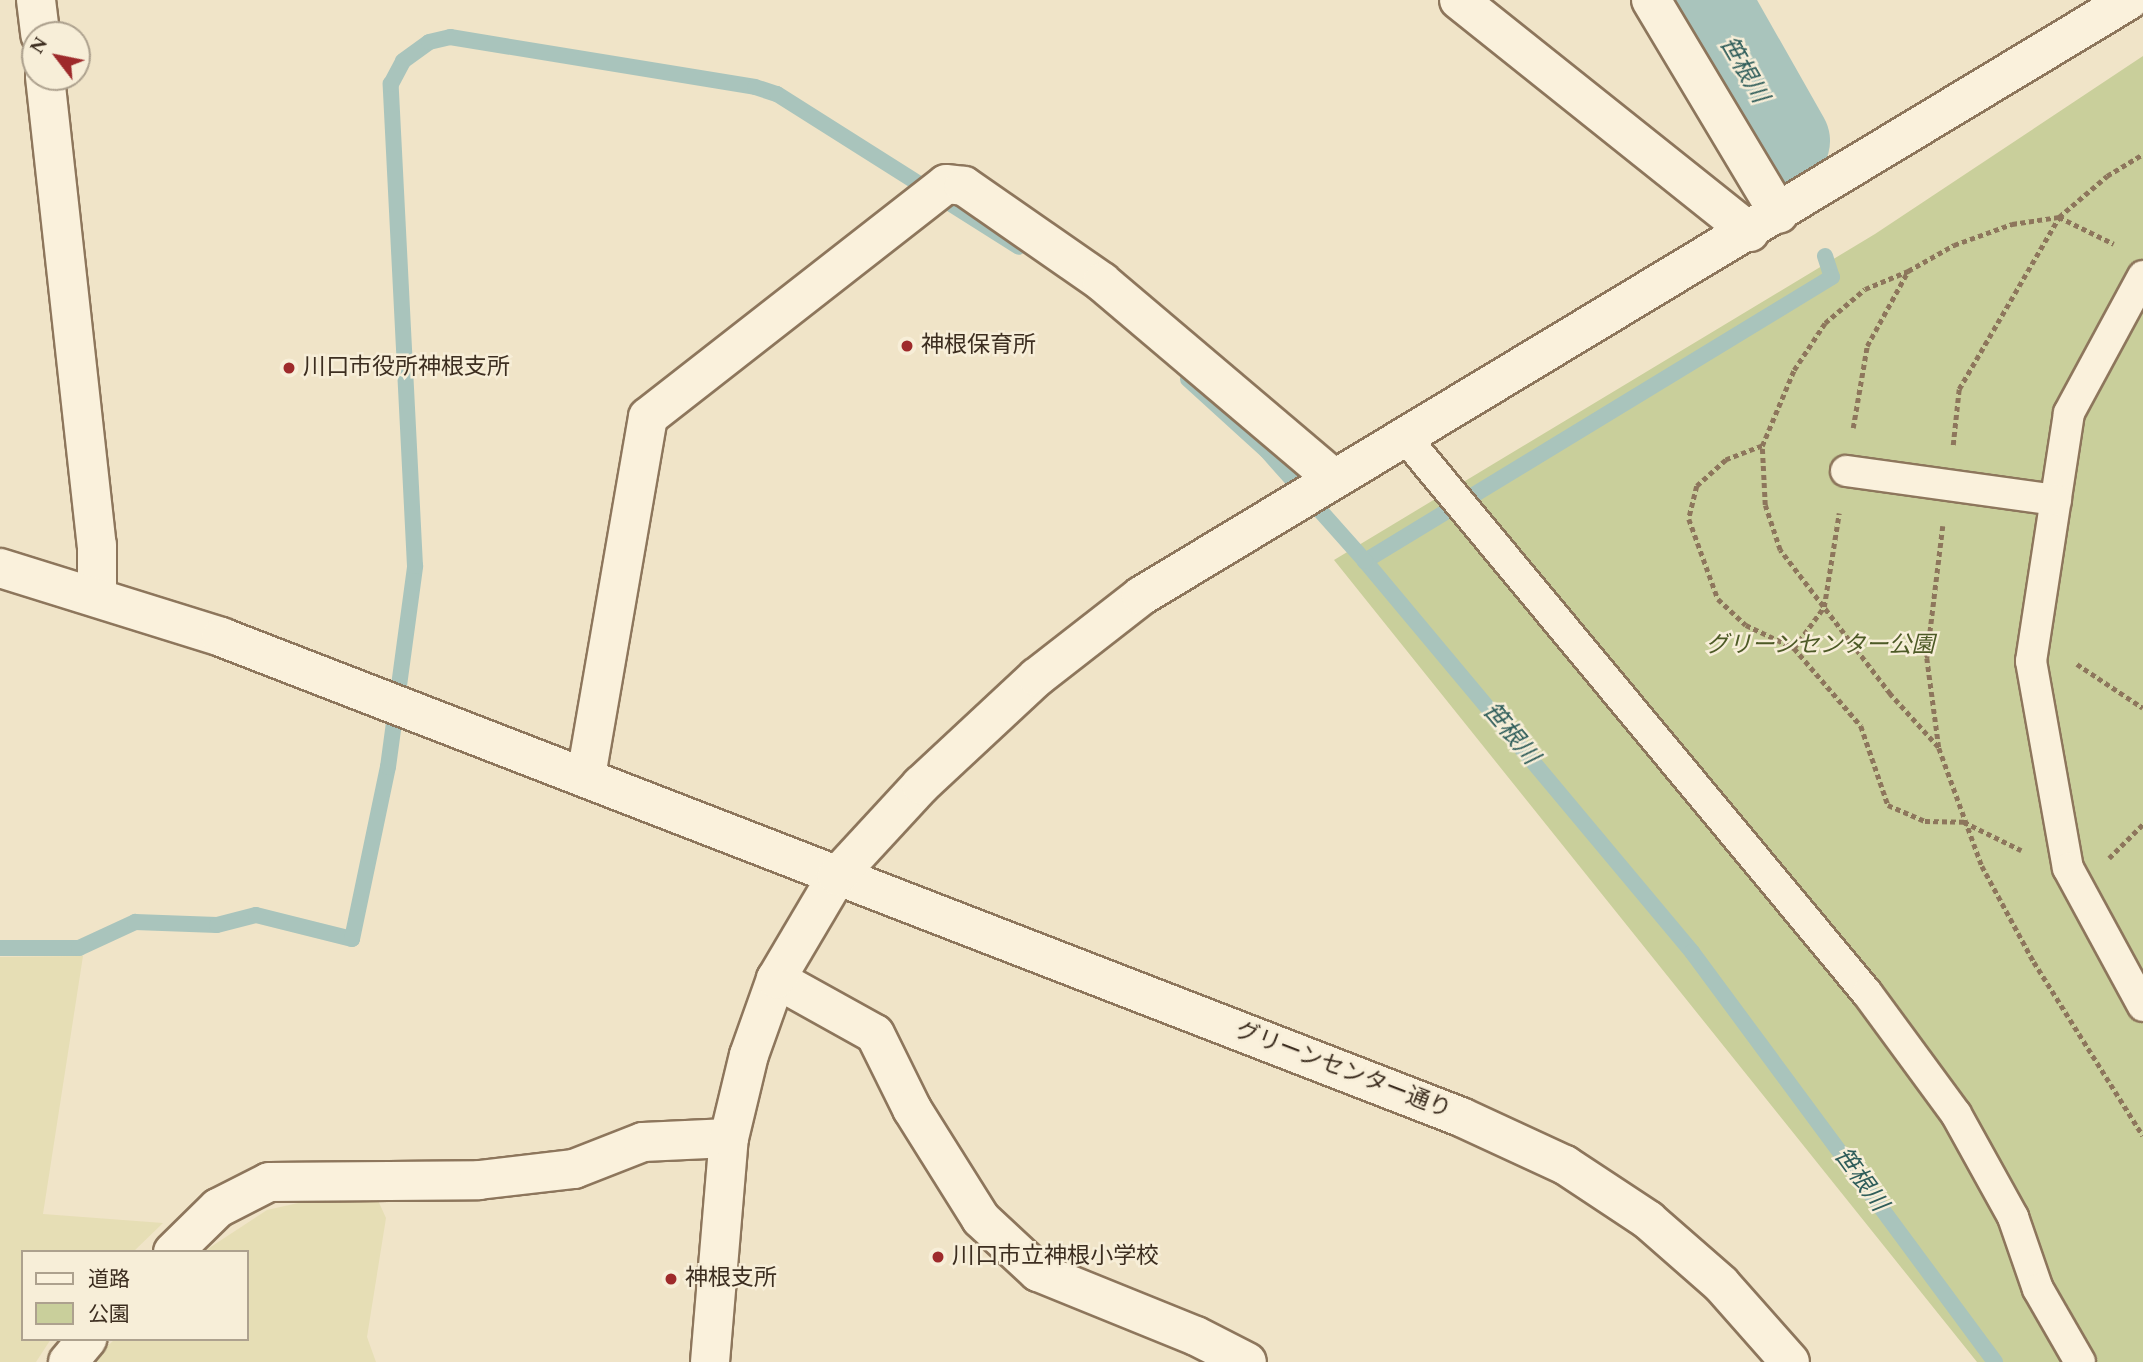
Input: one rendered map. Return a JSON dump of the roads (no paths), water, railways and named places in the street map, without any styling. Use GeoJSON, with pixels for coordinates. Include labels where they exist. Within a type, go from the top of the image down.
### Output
{"type":"FeatureCollection","features":[{"type":"Feature","properties":{"kind":"street"},"geometry":{"type":"LineString","coordinates":[[36,0],[38,21]]}},
{"type":"Feature","properties":{"kind":"street"},"geometry":{"type":"LineString","coordinates":[[1459,0],[1765,223]]}},
{"type":"Feature","properties":{"kind":"street"},"geometry":{"type":"LineString","coordinates":[[1651,0],[1765,223]]}},
{"type":"Feature","properties":{"kind":"street"},"geometry":{"type":"LineString","coordinates":[[710,1362],[729,1138],[749,1055],[776,979],[837,876],[921,785],[1037,677],[1141,596],[1333,478],[1765,223],[2129,0]]}},
{"type":"Feature","properties":{"kind":"street"},"geometry":{"type":"LineString","coordinates":[[47,91],[97,545],[97,597]]}},
{"type":"Feature","properties":{"kind":"street"},"geometry":{"type":"LineString","coordinates":[[586,776],[648,417],[946,184],[964,186],[1102,282],[1333,478]]}},
{"type":"Feature","properties":{"kind":"street","name":"グリーンセンター通り"},"geometry":{"type":"LineString","coordinates":[[0,568],[221,637],[586,776],[1461,1117],[1565,1165],[1659,1229],[1721,1284],[1790,1362]]}},
{"type":"Feature","properties":{"kind":"street"},"geometry":{"type":"LineString","coordinates":[[776,979],[876,1034],[912,1109],[981,1219],[1038,1272],[1196,1336],[1247,1362]]}},
{"type":"Feature","properties":{"kind":"street"},"geometry":{"type":"LineString","coordinates":[[175,1250],[218,1208],[269,1182],[479,1180],[574,1169],[643,1142],[729,1138]]}},
{"type":"Feature","properties":{"kind":"street"},"geometry":{"type":"LineString","coordinates":[[68,1362],[85,1341]]}},
{"type":"Feature","properties":{"kind":"lane"},"geometry":{"type":"LineString","coordinates":[[2143,276],[2069,413],[2031,661],[2068,868],[2143,1006]]}},
{"type":"Feature","properties":{"kind":"lane"},"geometry":{"type":"LineString","coordinates":[[1404,436],[1867,993],[1956,1114],[2013,1217],[2038,1289],[2080,1362]]}},
{"type":"Feature","properties":{"kind":"lane"},"geometry":{"type":"LineString","coordinates":[[1846,471],[2056,500]]}},
{"type":"Feature","properties":{"kind":"waterway","name":"笹根川"},"geometry":{"type":"LineString","coordinates":[[1703,0],[1783,141]]}},
{"type":"Feature","properties":{"kind":"waterway"},"geometry":{"type":"LineString","coordinates":[[0,948],[79,948],[135,922],[217,925],[256,915],[352,939],[388,767],[415,566],[391,84],[403,61],[429,42],[450,37],[755,87],[777,94],[1019,247]]}},
{"type":"Feature","properties":{"kind":"waterway","name":"笹根川"},"geometry":{"type":"LineString","coordinates":[[1825,256],[1832,277],[1365,561],[1692,952],[1995,1362]]}},
{"type":"Feature","properties":{"kind":"waterway"},"geometry":{"type":"LineString","coordinates":[[1188,379],[1267,451],[1365,561]]}},
{"type":"Feature","properties":{"kind":"place","name":"神根保育所"},"geometry":{"type":"Point","coordinates":[907,346]}},
{"type":"Feature","properties":{"kind":"place","name":"川口市役所神根支所"},"geometry":{"type":"Point","coordinates":[289,368]}},
{"type":"Feature","properties":{"kind":"place","name":"川口市立神根小学校"},"geometry":{"type":"Point","coordinates":[938,1257]}},
{"type":"Feature","properties":{"kind":"place","name":"神根支所"},"geometry":{"type":"Point","coordinates":[671,1279]}},
{"type":"Feature","properties":{"kind":"park label","name":"グリーンセンター公園"},"geometry":{"type":"Point","coordinates":[1820,646]}}]}
